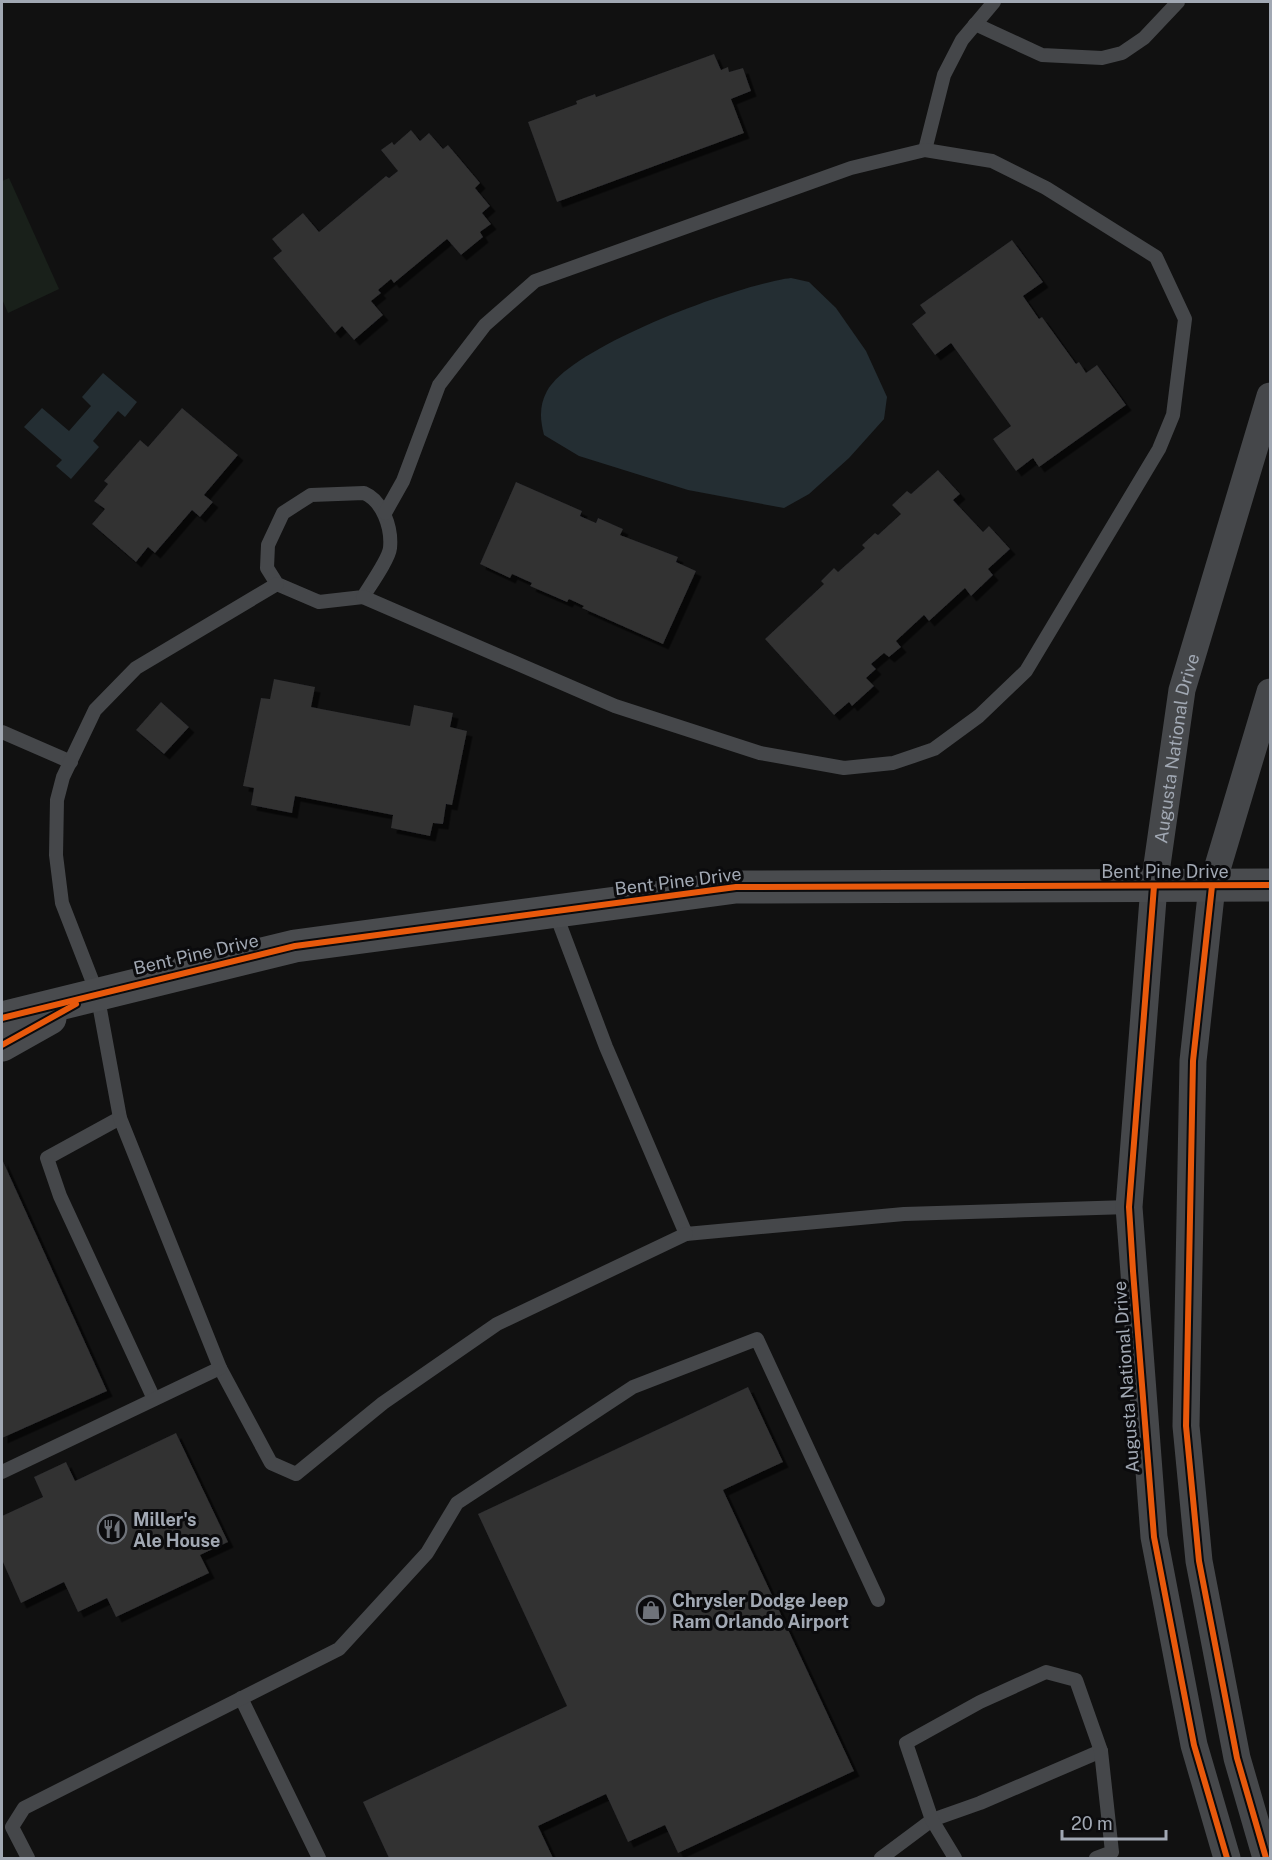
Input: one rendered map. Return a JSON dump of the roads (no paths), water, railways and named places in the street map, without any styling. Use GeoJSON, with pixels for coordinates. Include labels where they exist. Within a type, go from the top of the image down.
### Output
{"type":"FeatureCollection","features":[{"type":"Feature","properties":{"kind":"street","name":"Augusta National Drive"},"geometry":{"type":"LineString","coordinates":[[1227,1858],[1194,1744],[1154,1537],[1129,1207],[1154,886],[1182,690],[1269,406]]}},
{"type":"Feature","properties":{"kind":"street"},"geometry":{"type":"LineString","coordinates":[[1266,1858],[1237,1758],[1199,1561],[1186,1425],[1193,1061],[1212,886],[1270,692]]}},
{"type":"Feature","properties":{"kind":"street","name":"Bent Pine Drive"},"geometry":{"type":"LineString","coordinates":[[2,1018],[295,946],[736,887],[1270,885]]}},
{"type":"Feature","properties":{"kind":"street","name":"Bent Pine Drive"},"geometry":{"type":"LineString","coordinates":[[2,1045],[97,993]]}},
{"type":"Feature","properties":{"kind":"lane"},"geometry":{"type":"LineString","coordinates":[[925,150],[944,75],[962,40],[994,2]]}},
{"type":"Feature","properties":{"kind":"lane"},"geometry":{"type":"LineString","coordinates":[[975,24],[1042,55],[1102,58],[1122,52],[1144,38],[1178,2]]}},
{"type":"Feature","properties":{"kind":"lane"},"geometry":{"type":"LineString","coordinates":[[363,597],[391,550],[385,513],[373,497],[364,493],[311,495],[283,513],[268,545],[267,568],[277,584],[319,602],[363,597],[615,706],[760,753],[844,768],[893,763],[934,749],[980,716],[1026,671],[1160,449],[1173,415],[1185,319],[1156,257],[1046,188],[992,161],[925,150],[851,168],[535,280],[485,325],[439,385],[403,481],[385,513]]}},
{"type":"Feature","properties":{"kind":"lane"},"geometry":{"type":"LineString","coordinates":[[277,584],[136,668],[95,710],[71,762],[57,800],[56,855],[62,903],[97,993],[120,1118],[220,1368],[271,1462],[296,1474],[382,1403],[497,1324],[686,1234],[904,1214],[1129,1207]]}},
{"type":"Feature","properties":{"kind":"lane"},"geometry":{"type":"LineString","coordinates":[[2,732],[71,762]]}},
{"type":"Feature","properties":{"kind":"lane"},"geometry":{"type":"LineString","coordinates":[[555,912],[606,1047],[686,1234]]}},
{"type":"Feature","properties":{"kind":"lane"},"geometry":{"type":"LineString","coordinates":[[120,1118],[47,1158],[60,1196],[154,1400]]}},
{"type":"Feature","properties":{"kind":"lane"},"geometry":{"type":"LineString","coordinates":[[28,1858],[12,1827],[24,1808],[339,1649],[427,1553],[457,1503],[633,1387],[757,1339],[878,1600]]}},
{"type":"Feature","properties":{"kind":"lane"},"geometry":{"type":"LineString","coordinates":[[2,1472],[220,1368]]}},
{"type":"Feature","properties":{"kind":"lane"},"geometry":{"type":"LineString","coordinates":[[955,1858],[932,1820],[906,1743],[980,1702],[1046,1672],[1076,1680],[1101,1751],[1112,1852],[1096,1858]]}},
{"type":"Feature","properties":{"kind":"lane"},"geometry":{"type":"LineString","coordinates":[[242,1698],[319,1858]]}},
{"type":"Feature","properties":{"kind":"lane"},"geometry":{"type":"LineString","coordinates":[[881,1858],[932,1820],[980,1803],[1101,1751]]}},
{"type":"Feature","properties":{"kind":"place","name":"Miller's Ale House"},"geometry":{"type":"Point","coordinates":[112,1529]}},
{"type":"Feature","properties":{"kind":"place","name":"Chrysler Dodge Jeep Ram Orlando Airport"},"geometry":{"type":"Point","coordinates":[651,1610]}}]}
